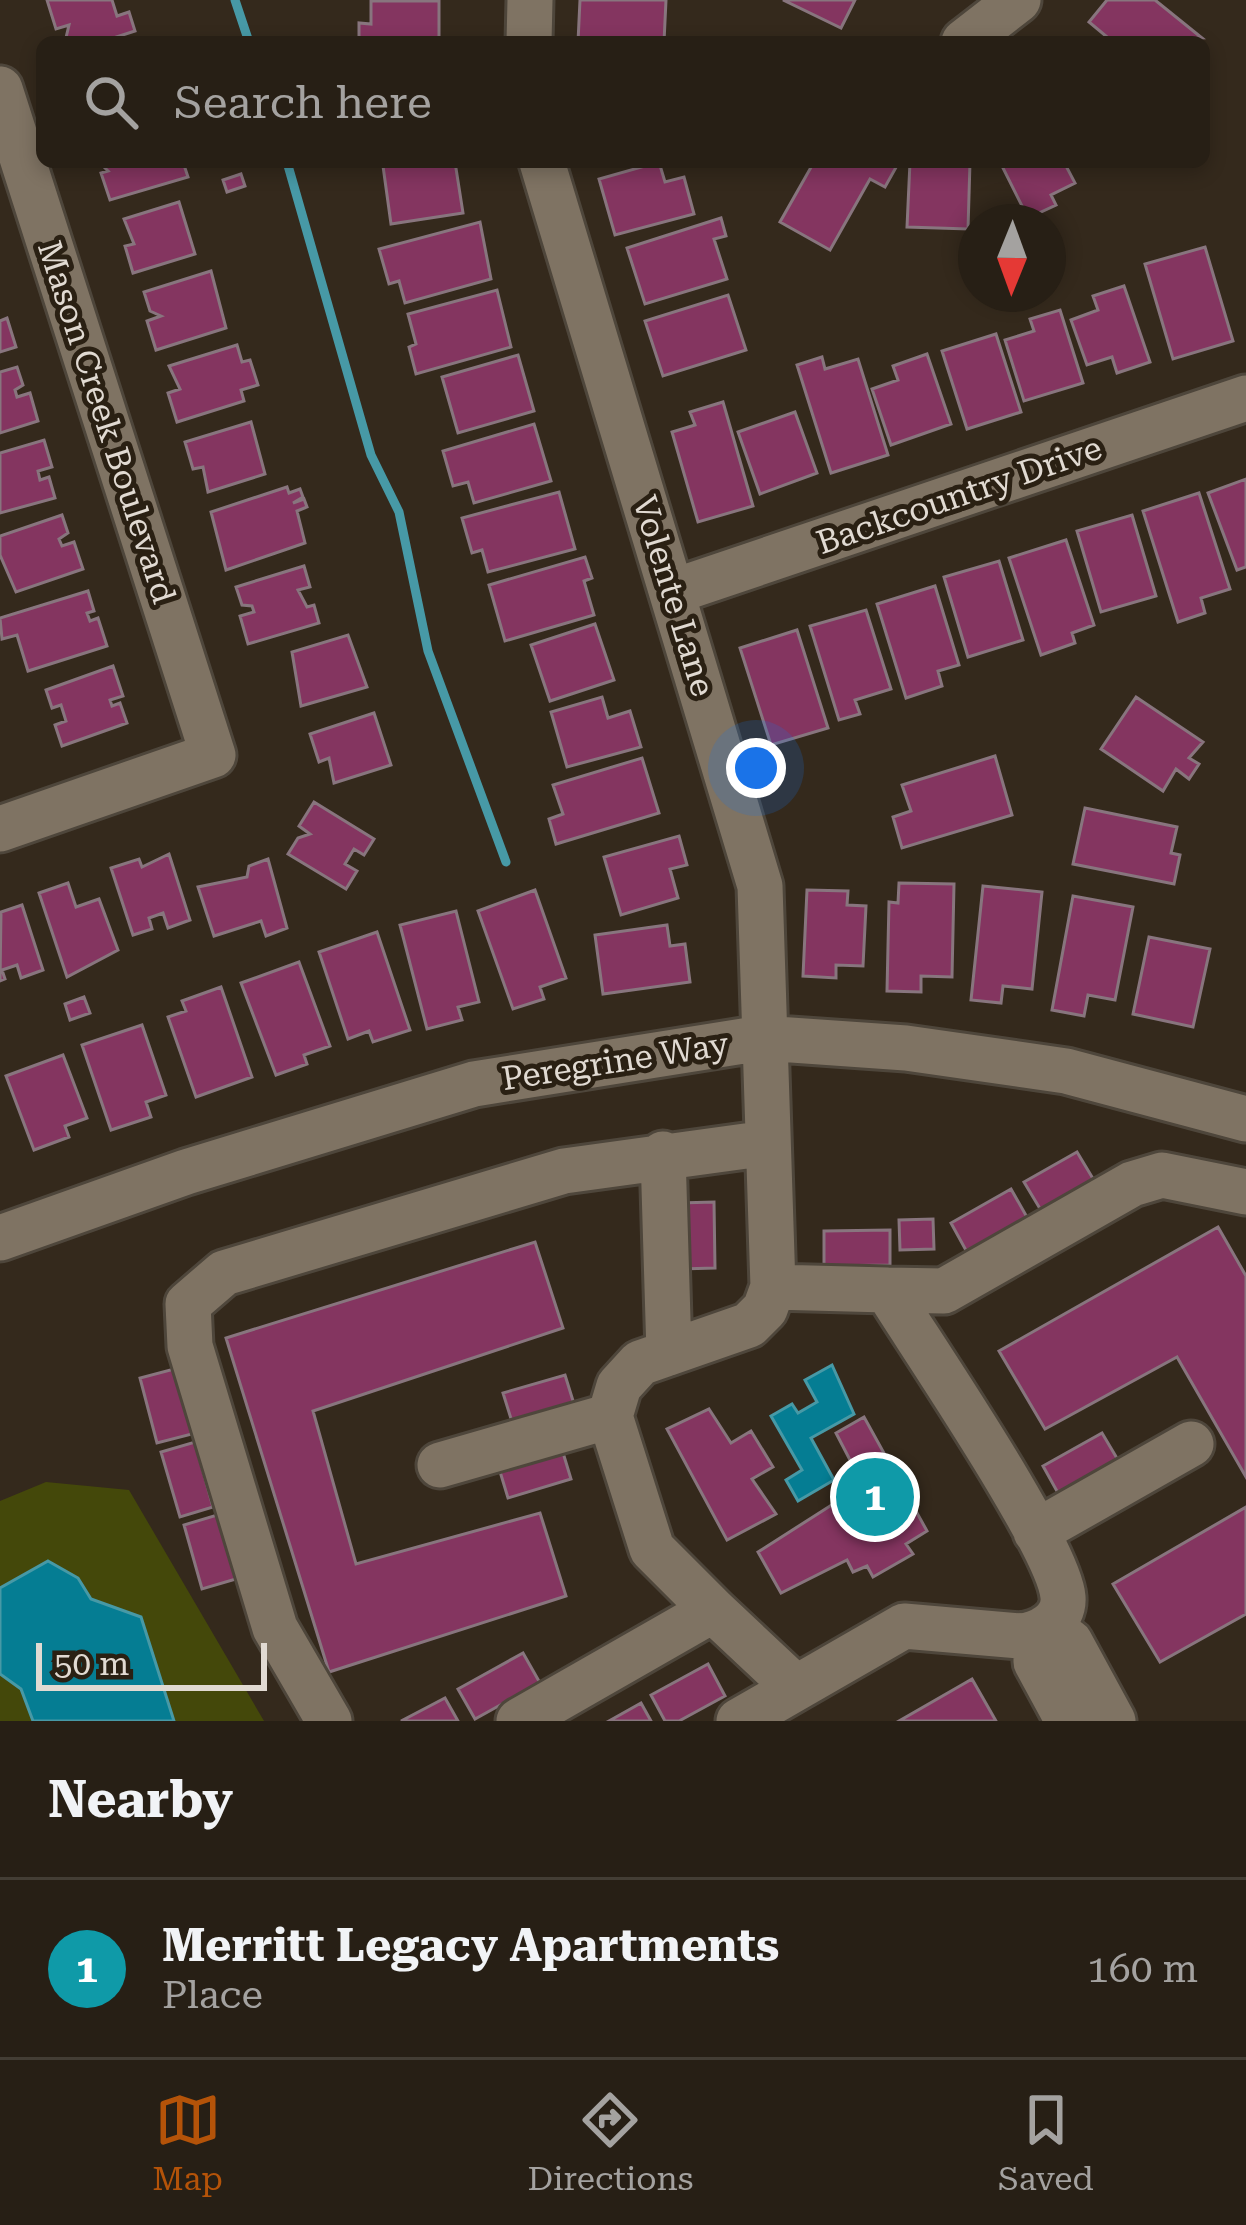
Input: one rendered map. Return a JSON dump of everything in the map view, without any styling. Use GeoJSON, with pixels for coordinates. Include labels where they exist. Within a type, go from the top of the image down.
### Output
{"type":"FeatureCollection","features":[{"type":"Feature","properties":{"kind":"street"},"geometry":{"type":"LineString","coordinates":[[529,36],[530,0]]}},
{"type":"Feature","properties":{"kind":"street"},"geometry":{"type":"LineString","coordinates":[[972,36],[1018,0]]}},
{"type":"Feature","properties":{"kind":"street","name":"Mason Creek Boulevard"},"geometry":{"type":"LineString","coordinates":[[0,88],[213,754],[0,830]]}},
{"type":"Feature","properties":{"kind":"street","name":"Volente Lane"},"geometry":{"type":"LineString","coordinates":[[544,168],[760,886],[772,1286]]}},
{"type":"Feature","properties":{"kind":"street","name":"Backcountry Drive"},"geometry":{"type":"LineString","coordinates":[[672,592],[1246,398]]}},
{"type":"Feature","properties":{"kind":"street","name":"Peregrine Way"},"geometry":{"type":"LineString","coordinates":[[0,1238],[186,1172],[474,1084],[762,1038],[906,1048],[1066,1071],[1242,1104]]}},
{"type":"Feature","properties":{"kind":"street"},"geometry":{"type":"LineString","coordinates":[[329,1721],[275,1628],[190,1346],[188,1304],[224,1274],[564,1172],[766,1128]]}},
{"type":"Feature","properties":{"kind":"street"},"geometry":{"type":"LineString","coordinates":[[663,1154],[669,1353]]}},
{"type":"Feature","properties":{"kind":"street"},"geometry":{"type":"LineString","coordinates":[[796,1688],[652,1549],[610,1416],[619,1386],[640,1364],[749,1325],[765,1309],[772,1286],[944,1291],[1132,1184],[1162,1175],[1246,1192]]}},
{"type":"Feature","properties":{"kind":"street"},"geometry":{"type":"LineString","coordinates":[[887,1289],[1036,1532],[1064,1598],[1042,1631],[1036,1662],[1068,1721]]}},
{"type":"Feature","properties":{"kind":"street"},"geometry":{"type":"LineString","coordinates":[[440,1465],[610,1416]]}},
{"type":"Feature","properties":{"kind":"street"},"geometry":{"type":"LineString","coordinates":[[1036,1532],[1191,1444]]}},
{"type":"Feature","properties":{"kind":"street"},"geometry":{"type":"LineString","coordinates":[[519,1721],[713,1610]]}},
{"type":"Feature","properties":{"kind":"street"},"geometry":{"type":"LineString","coordinates":[[739,1721],[904,1626],[1042,1631],[1070,1642],[1113,1721]]}},
{"type":"Feature","properties":{"kind":"shaded area"},"geometry":{"type":"Polygon","coordinates":[[[46,1482],[129,1490],[264,1721],[0,1721],[0,1501],[46,1482]]]}},
{"type":"Feature","properties":{"kind":"water"},"geometry":{"type":"Polygon","coordinates":[[[832,1365],[854,1414],[811,1438],[834,1480],[798,1501],[786,1480],[802,1470],[771,1416],[792,1404],[798,1413],[817,1402],[805,1380],[832,1365]]]}},
{"type":"Feature","properties":{"kind":"water"},"geometry":{"type":"Polygon","coordinates":[[[48,1561],[78,1578],[91,1599],[141,1617],[174,1721],[33,1721],[21,1689],[0,1674],[0,1588],[48,1561]]]}},
{"type":"Feature","properties":{"kind":"building"},"geometry":{"type":"Polygon","coordinates":[[[47,0],[112,0],[117,16],[129,12],[135,31],[120,36],[66,36],[69,25],[56,29],[47,0]]]}},
{"type":"Feature","properties":{"kind":"building"},"geometry":{"type":"Polygon","coordinates":[[[580,0],[666,0],[664,36],[578,36],[580,0]]]}},
{"type":"Feature","properties":{"kind":"building"},"geometry":{"type":"Polygon","coordinates":[[[783,0],[855,0],[841,28],[783,0]]]}},
{"type":"Feature","properties":{"kind":"building"},"geometry":{"type":"Polygon","coordinates":[[[1107,0],[1155,0],[1200,36],[1106,36],[1089,22],[1107,0]]]}},
{"type":"Feature","properties":{"kind":"building"},"geometry":{"type":"Polygon","coordinates":[[[371,1],[439,1],[439,36],[359,36],[359,23],[371,24],[371,1]]]}},
{"type":"Feature","properties":{"kind":"building"},"geometry":{"type":"Polygon","coordinates":[[[105,168],[185,168],[188,177],[110,200],[101,173],[108,171],[105,168]]]}},
{"type":"Feature","properties":{"kind":"building"},"geometry":{"type":"Polygon","coordinates":[[[383,168],[456,168],[463,213],[391,224],[383,168]]]}},
{"type":"Feature","properties":{"kind":"building"},"geometry":{"type":"Polygon","coordinates":[[[638,168],[661,168],[665,182],[684,177],[694,214],[615,235],[599,179],[638,168]]]}},
{"type":"Feature","properties":{"kind":"building"},"geometry":{"type":"Polygon","coordinates":[[[811,168],[896,168],[885,187],[870,179],[830,250],[780,222],[811,168]]]}},
{"type":"Feature","properties":{"kind":"building"},"geometry":{"type":"Polygon","coordinates":[[[910,168],[970,168],[969,204],[958,204],[958,229],[907,227],[910,168]]]}},
{"type":"Feature","properties":{"kind":"building"},"geometry":{"type":"Polygon","coordinates":[[[1003,168],[1067,168],[1075,183],[1051,195],[1056,204],[1021,204],[1003,168]]]}},
{"type":"Feature","properties":{"kind":"building"},"geometry":{"type":"Polygon","coordinates":[[[241,174],[245,186],[227,192],[223,180],[241,174]]]}},
{"type":"Feature","properties":{"kind":"building"},"geometry":{"type":"Polygon","coordinates":[[[179,202],[195,254],[133,273],[125,246],[134,244],[124,219],[179,202]]]}},
{"type":"Feature","properties":{"kind":"building"},"geometry":{"type":"Polygon","coordinates":[[[721,218],[726,236],[714,239],[727,279],[645,304],[627,248],[721,218]]]}},
{"type":"Feature","properties":{"kind":"building"},"geometry":{"type":"Polygon","coordinates":[[[480,222],[491,279],[405,303],[399,281],[389,284],[379,249],[480,222]]]}},
{"type":"Feature","properties":{"kind":"building"},"geometry":{"type":"Polygon","coordinates":[[[1205,247],[1233,341],[1173,359],[1145,264],[1205,247]]]}},
{"type":"Feature","properties":{"kind":"building"},"geometry":{"type":"Polygon","coordinates":[[[211,271],[226,328],[156,350],[147,321],[161,316],[150,311],[144,292],[211,271]]]}},
{"type":"Feature","properties":{"kind":"building"},"geometry":{"type":"Polygon","coordinates":[[[1124,286],[1150,362],[1117,373],[1112,357],[1087,365],[1071,320],[1098,310],[1093,296],[1124,286]]]}},
{"type":"Feature","properties":{"kind":"building"},"geometry":{"type":"Polygon","coordinates":[[[497,290],[511,347],[416,374],[409,347],[416,344],[408,314],[497,290]]]}},
{"type":"Feature","properties":{"kind":"building"},"geometry":{"type":"Polygon","coordinates":[[[728,295],[746,350],[663,376],[645,321],[728,295]]]}},
{"type":"Feature","properties":{"kind":"building"},"geometry":{"type":"Polygon","coordinates":[[[1061,312],[1083,383],[1024,401],[1005,340],[1034,331],[1030,319],[1061,312]]]}},
{"type":"Feature","properties":{"kind":"building"},"geometry":{"type":"Polygon","coordinates":[[[7,318],[16,347],[0,352],[0,321],[7,318]]]}},
{"type":"Feature","properties":{"kind":"building"},"geometry":{"type":"Polygon","coordinates":[[[996,334],[1021,412],[967,429],[942,351],[996,334]]]}},
{"type":"Feature","properties":{"kind":"building"},"geometry":{"type":"Polygon","coordinates":[[[237,345],[242,362],[250,360],[258,385],[241,390],[244,401],[177,422],[168,393],[180,389],[169,366],[237,345]]]}},
{"type":"Feature","properties":{"kind":"building"},"geometry":{"type":"Polygon","coordinates":[[[927,354],[951,424],[891,445],[872,389],[898,380],[893,366],[927,354]]]}},
{"type":"Feature","properties":{"kind":"building"},"geometry":{"type":"Polygon","coordinates":[[[518,355],[534,411],[458,433],[442,377],[518,355]]]}},
{"type":"Feature","properties":{"kind":"building"},"geometry":{"type":"Polygon","coordinates":[[[822,357],[825,369],[858,359],[888,455],[831,473],[797,365],[822,357]]]}},
{"type":"Feature","properties":{"kind":"building"},"geometry":{"type":"Polygon","coordinates":[[[17,367],[23,385],[15,390],[17,397],[30,393],[38,421],[0,433],[0,372],[17,367]]]}},
{"type":"Feature","properties":{"kind":"building"},"geometry":{"type":"Polygon","coordinates":[[[723,402],[753,506],[698,522],[672,432],[695,425],[690,412],[723,402]]]}},
{"type":"Feature","properties":{"kind":"building"},"geometry":{"type":"Polygon","coordinates":[[[795,412],[817,473],[760,494],[738,432],[795,412]]]}},
{"type":"Feature","properties":{"kind":"building"},"geometry":{"type":"Polygon","coordinates":[[[251,422],[265,474],[208,492],[203,467],[193,469],[185,442],[251,422]]]}},
{"type":"Feature","properties":{"kind":"building"},"geometry":{"type":"Polygon","coordinates":[[[534,424],[551,481],[474,503],[468,482],[453,486],[443,451],[534,424]]]}},
{"type":"Feature","properties":{"kind":"building"},"geometry":{"type":"Polygon","coordinates":[[[44,440],[52,467],[38,471],[40,480],[49,477],[55,498],[0,513],[0,453],[44,440]]]}},
{"type":"Feature","properties":{"kind":"building"},"geometry":{"type":"Polygon","coordinates":[[[1246,479],[1246,567],[1237,570],[1208,493],[1246,479]]]}},
{"type":"Feature","properties":{"kind":"building"},"geometry":{"type":"Polygon","coordinates":[[[287,487],[289,493],[300,489],[303,497],[293,503],[304,499],[307,507],[297,511],[305,543],[226,570],[211,512],[287,487]]]}},
{"type":"Feature","properties":{"kind":"building"},"geometry":{"type":"Polygon","coordinates":[[[559,492],[575,549],[488,572],[482,550],[472,553],[462,518],[559,492]]]}},
{"type":"Feature","properties":{"kind":"building"},"geometry":{"type":"Polygon","coordinates":[[[1199,493],[1230,589],[1201,598],[1205,613],[1178,622],[1143,511],[1199,493]]]}},
{"type":"Feature","properties":{"kind":"building"},"geometry":{"type":"Polygon","coordinates":[[[62,515],[68,533],[59,539],[62,546],[74,542],[83,569],[16,592],[0,555],[0,536],[62,515]]]}},
{"type":"Feature","properties":{"kind":"building"},"geometry":{"type":"Polygon","coordinates":[[[1132,515],[1156,596],[1101,612],[1077,531],[1132,515]]]}},
{"type":"Feature","properties":{"kind":"building"},"geometry":{"type":"Polygon","coordinates":[[[1066,540],[1094,625],[1072,633],[1075,643],[1041,655],[1009,558],[1066,540]]]}},
{"type":"Feature","properties":{"kind":"building"},"geometry":{"type":"Polygon","coordinates":[[[585,557],[592,578],[584,581],[594,615],[505,641],[489,585],[585,557]]]}},
{"type":"Feature","properties":{"kind":"building"},"geometry":{"type":"Polygon","coordinates":[[[999,561],[1023,640],[968,657],[944,577],[999,561]]]}},
{"type":"Feature","properties":{"kind":"building"},"geometry":{"type":"Polygon","coordinates":[[[304,566],[310,587],[298,590],[307,607],[314,605],[319,623],[248,644],[240,616],[254,612],[252,606],[242,605],[236,587],[304,566]]]}},
{"type":"Feature","properties":{"kind":"building"},"geometry":{"type":"Polygon","coordinates":[[[935,586],[959,665],[938,671],[942,686],[906,698],[877,604],[935,586]]]}},
{"type":"Feature","properties":{"kind":"building"},"geometry":{"type":"Polygon","coordinates":[[[88,591],[94,611],[87,613],[90,621],[98,618],[107,646],[28,671],[17,635],[2,639],[0,618],[88,591]]]}},
{"type":"Feature","properties":{"kind":"building"},"geometry":{"type":"Polygon","coordinates":[[[866,610],[891,689],[855,700],[860,714],[839,720],[810,626],[866,610]]]}},
{"type":"Feature","properties":{"kind":"building"},"geometry":{"type":"Polygon","coordinates":[[[595,624],[614,680],[550,701],[531,645],[595,624]]]}},
{"type":"Feature","properties":{"kind":"building"},"geometry":{"type":"Polygon","coordinates":[[[797,630],[828,728],[771,745],[740,648],[797,630]]]}},
{"type":"Feature","properties":{"kind":"building"},"geometry":{"type":"Polygon","coordinates":[[[348,635],[367,687],[301,706],[292,652],[348,635]]]}},
{"type":"Feature","properties":{"kind":"building"},"geometry":{"type":"Polygon","coordinates":[[[113,666],[123,696],[110,700],[112,706],[120,703],[127,723],[62,746],[55,725],[66,721],[61,705],[52,708],[46,690],[113,666]]]}},
{"type":"Feature","properties":{"kind":"building"},"geometry":{"type":"Polygon","coordinates":[[[602,697],[608,718],[630,711],[641,747],[567,767],[551,712],[602,697]]]}},
{"type":"Feature","properties":{"kind":"building"},"geometry":{"type":"Polygon","coordinates":[[[1136,697],[1203,742],[1189,758],[1199,764],[1189,779],[1176,769],[1163,791],[1101,749],[1136,697]]]}},
{"type":"Feature","properties":{"kind":"building"},"geometry":{"type":"Polygon","coordinates":[[[374,713],[391,765],[334,783],[329,758],[319,762],[310,734],[374,713]]]}},
{"type":"Feature","properties":{"kind":"building"},"geometry":{"type":"Polygon","coordinates":[[[995,756],[1012,815],[902,848],[893,817],[911,811],[902,785],[995,756]]]}},
{"type":"Feature","properties":{"kind":"building"},"geometry":{"type":"Polygon","coordinates":[[[642,758],[659,813],[556,844],[549,819],[563,814],[553,785],[642,758]]]}},
{"type":"Feature","properties":{"kind":"building"},"geometry":{"type":"Polygon","coordinates":[[[314,802],[374,839],[364,855],[354,849],[345,864],[357,871],[346,889],[288,854],[298,838],[310,834],[299,826],[314,802]]]}},
{"type":"Feature","properties":{"kind":"building"},"geometry":{"type":"Polygon","coordinates":[[[1085,808],[1177,827],[1171,853],[1180,855],[1174,884],[1073,864],[1085,808]]]}},
{"type":"Feature","properties":{"kind":"building"},"geometry":{"type":"Polygon","coordinates":[[[679,836],[687,865],[670,869],[678,898],[621,915],[604,857],[679,836]]]}},
{"type":"Feature","properties":{"kind":"building"},"geometry":{"type":"Polygon","coordinates":[[[169,854],[190,920],[168,928],[163,913],[149,918],[152,929],[133,935],[111,868],[139,859],[142,867],[169,854]]]}},
{"type":"Feature","properties":{"kind":"building"},"geometry":{"type":"Polygon","coordinates":[[[268,859],[287,928],[266,936],[261,921],[214,936],[198,887],[247,877],[249,866],[268,859]]]}},
{"type":"Feature","properties":{"kind":"building"},"geometry":{"type":"Polygon","coordinates":[[[68,883],[76,907],[99,899],[118,950],[67,977],[39,893],[68,883]]]}},
{"type":"Feature","properties":{"kind":"building"},"geometry":{"type":"Polygon","coordinates":[[[899,883],[954,884],[952,977],[921,976],[921,992],[887,991],[889,902],[898,903],[899,883]]]}},
{"type":"Feature","properties":{"kind":"building"},"geometry":{"type":"Polygon","coordinates":[[[983,886],[1042,892],[1032,989],[1003,986],[1001,1003],[971,1000],[983,886]]]}},
{"type":"Feature","properties":{"kind":"building"},"geometry":{"type":"Polygon","coordinates":[[[535,890],[566,978],[540,987],[544,999],[513,1009],[478,911],[535,890]]]}},
{"type":"Feature","properties":{"kind":"building"},"geometry":{"type":"Polygon","coordinates":[[[807,890],[848,891],[847,905],[866,906],[863,966],[836,965],[836,978],[803,976],[807,890]]]}},
{"type":"Feature","properties":{"kind":"building"},"geometry":{"type":"Polygon","coordinates":[[[1073,896],[1133,907],[1115,1000],[1088,995],[1084,1016],[1052,1010],[1073,896]]]}},
{"type":"Feature","properties":{"kind":"building"},"geometry":{"type":"Polygon","coordinates":[[[22,905],[43,970],[21,978],[17,965],[2,970],[5,979],[0,981],[1,912],[22,905]]]}},
{"type":"Feature","properties":{"kind":"building"},"geometry":{"type":"Polygon","coordinates":[[[456,911],[479,1002],[458,1007],[462,1020],[427,1029],[400,925],[456,911]]]}},
{"type":"Feature","properties":{"kind":"building"},"geometry":{"type":"Polygon","coordinates":[[[667,925],[670,946],[685,944],[690,982],[603,994],[595,935],[667,925]]]}},
{"type":"Feature","properties":{"kind":"building"},"geometry":{"type":"Polygon","coordinates":[[[377,932],[410,1030],[373,1042],[369,1031],[348,1039],[319,952],[377,932]]]}},
{"type":"Feature","properties":{"kind":"building"},"geometry":{"type":"Polygon","coordinates":[[[1149,937],[1210,949],[1193,1027],[1133,1014],[1149,937]]]}},
{"type":"Feature","properties":{"kind":"building"},"geometry":{"type":"Polygon","coordinates":[[[299,962],[330,1046],[304,1055],[307,1064],[276,1075],[241,983],[299,962]]]}},
{"type":"Feature","properties":{"kind":"building"},"geometry":{"type":"Polygon","coordinates":[[[221,987],[252,1077],[196,1097],[168,1017],[186,1011],[182,1001],[221,987]]]}},
{"type":"Feature","properties":{"kind":"building"},"geometry":{"type":"Polygon","coordinates":[[[84,997],[90,1013],[70,1020],[65,1004],[84,997]]]}},
{"type":"Feature","properties":{"kind":"building"},"geometry":{"type":"Polygon","coordinates":[[[142,1025],[166,1095],[146,1102],[151,1117],[111,1130],[82,1045],[142,1025]]]}},
{"type":"Feature","properties":{"kind":"building"},"geometry":{"type":"Polygon","coordinates":[[[63,1055],[87,1118],[65,1126],[69,1137],[34,1150],[6,1076],[63,1055]]]}},
{"type":"Feature","properties":{"kind":"building"},"geometry":{"type":"Polygon","coordinates":[[[1077,1152],[1095,1182],[1042,1212],[1024,1182],[1077,1152]]]}},
{"type":"Feature","properties":{"kind":"building"},"geometry":{"type":"Polygon","coordinates":[[[1011,1189],[1028,1219],[968,1254],[951,1223],[1011,1189]]]}},
{"type":"Feature","properties":{"kind":"building"},"geometry":{"type":"Polygon","coordinates":[[[714,1202],[715,1268],[680,1269],[679,1203],[714,1202]]]}},
{"type":"Feature","properties":{"kind":"building"},"geometry":{"type":"Polygon","coordinates":[[[933,1219],[934,1249],[900,1250],[899,1220],[933,1219]]]}},
{"type":"Feature","properties":{"kind":"building"},"geometry":{"type":"Polygon","coordinates":[[[1218,1227],[1246,1276],[1246,1477],[1177,1357],[1045,1429],[999,1351],[1218,1227]]]}},
{"type":"Feature","properties":{"kind":"building"},"geometry":{"type":"Polygon","coordinates":[[[890,1230],[890,1265],[824,1266],[824,1231],[890,1230]]]}},
{"type":"Feature","properties":{"kind":"building"},"geometry":{"type":"Polygon","coordinates":[[[535,1242],[563,1328],[313,1411],[356,1564],[540,1513],[566,1596],[329,1672],[226,1338],[535,1242]]]}},
{"type":"Feature","properties":{"kind":"building"},"geometry":{"type":"Polygon","coordinates":[[[174,1369],[192,1434],[157,1443],[140,1378],[174,1369]]]}},
{"type":"Feature","properties":{"kind":"building"},"geometry":{"type":"Polygon","coordinates":[[[565,1375],[574,1404],[512,1422],[503,1393],[565,1375]]]}},
{"type":"Feature","properties":{"kind":"building"},"geometry":{"type":"Polygon","coordinates":[[[709,1409],[731,1443],[751,1431],[773,1467],[752,1479],[776,1514],[727,1540],[667,1429],[709,1409]]]}},
{"type":"Feature","properties":{"kind":"building"},"geometry":{"type":"Polygon","coordinates":[[[864,1417],[927,1531],[906,1544],[913,1554],[873,1577],[867,1566],[853,1572],[847,1560],[781,1593],[758,1552],[863,1485],[836,1433],[864,1417]]]}},
{"type":"Feature","properties":{"kind":"building"},"geometry":{"type":"Polygon","coordinates":[[[1102,1433],[1118,1460],[1058,1493],[1043,1466],[1102,1433]]]}},
{"type":"Feature","properties":{"kind":"building"},"geometry":{"type":"Polygon","coordinates":[[[195,1442],[213,1507],[180,1517],[161,1452],[195,1442]]]}},
{"type":"Feature","properties":{"kind":"building"},"geometry":{"type":"Polygon","coordinates":[[[561,1446],[571,1479],[508,1498],[498,1465],[561,1446]]]}},
{"type":"Feature","properties":{"kind":"building"},"geometry":{"type":"Polygon","coordinates":[[[1246,1507],[1246,1614],[1160,1662],[1113,1584],[1246,1507]]]}},
{"type":"Feature","properties":{"kind":"building"},"geometry":{"type":"Polygon","coordinates":[[[217,1515],[236,1579],[202,1589],[184,1525],[217,1515]]]}},
{"type":"Feature","properties":{"kind":"building"},"geometry":{"type":"Polygon","coordinates":[[[523,1653],[540,1683],[475,1719],[458,1689],[523,1653]]]}},
{"type":"Feature","properties":{"kind":"building"},"geometry":{"type":"Polygon","coordinates":[[[708,1664],[725,1696],[679,1721],[665,1721],[651,1695],[708,1664]]]}},
{"type":"Feature","properties":{"kind":"building"},"geometry":{"type":"Polygon","coordinates":[[[972,1679],[996,1721],[899,1721],[972,1679]]]}},
{"type":"Feature","properties":{"kind":"building"},"geometry":{"type":"Polygon","coordinates":[[[445,1698],[458,1721],[401,1721],[445,1698]]]}},
{"type":"Feature","properties":{"kind":"building"},"geometry":{"type":"Polygon","coordinates":[[[641,1703],[651,1721],[609,1721],[641,1703]]]}},
{"type":"Feature","properties":{"kind":"waterway"},"geometry":{"type":"LineString","coordinates":[[235,0],[247,36]]}},
{"type":"Feature","properties":{"kind":"waterway"},"geometry":{"type":"LineString","coordinates":[[289,168],[371,455],[399,512],[428,651],[506,862]]}},
{"type":"Feature","properties":{"kind":"place","name":"Merritt Legacy Apartments"},"geometry":{"type":"Point","coordinates":[875,1497]}}]}
